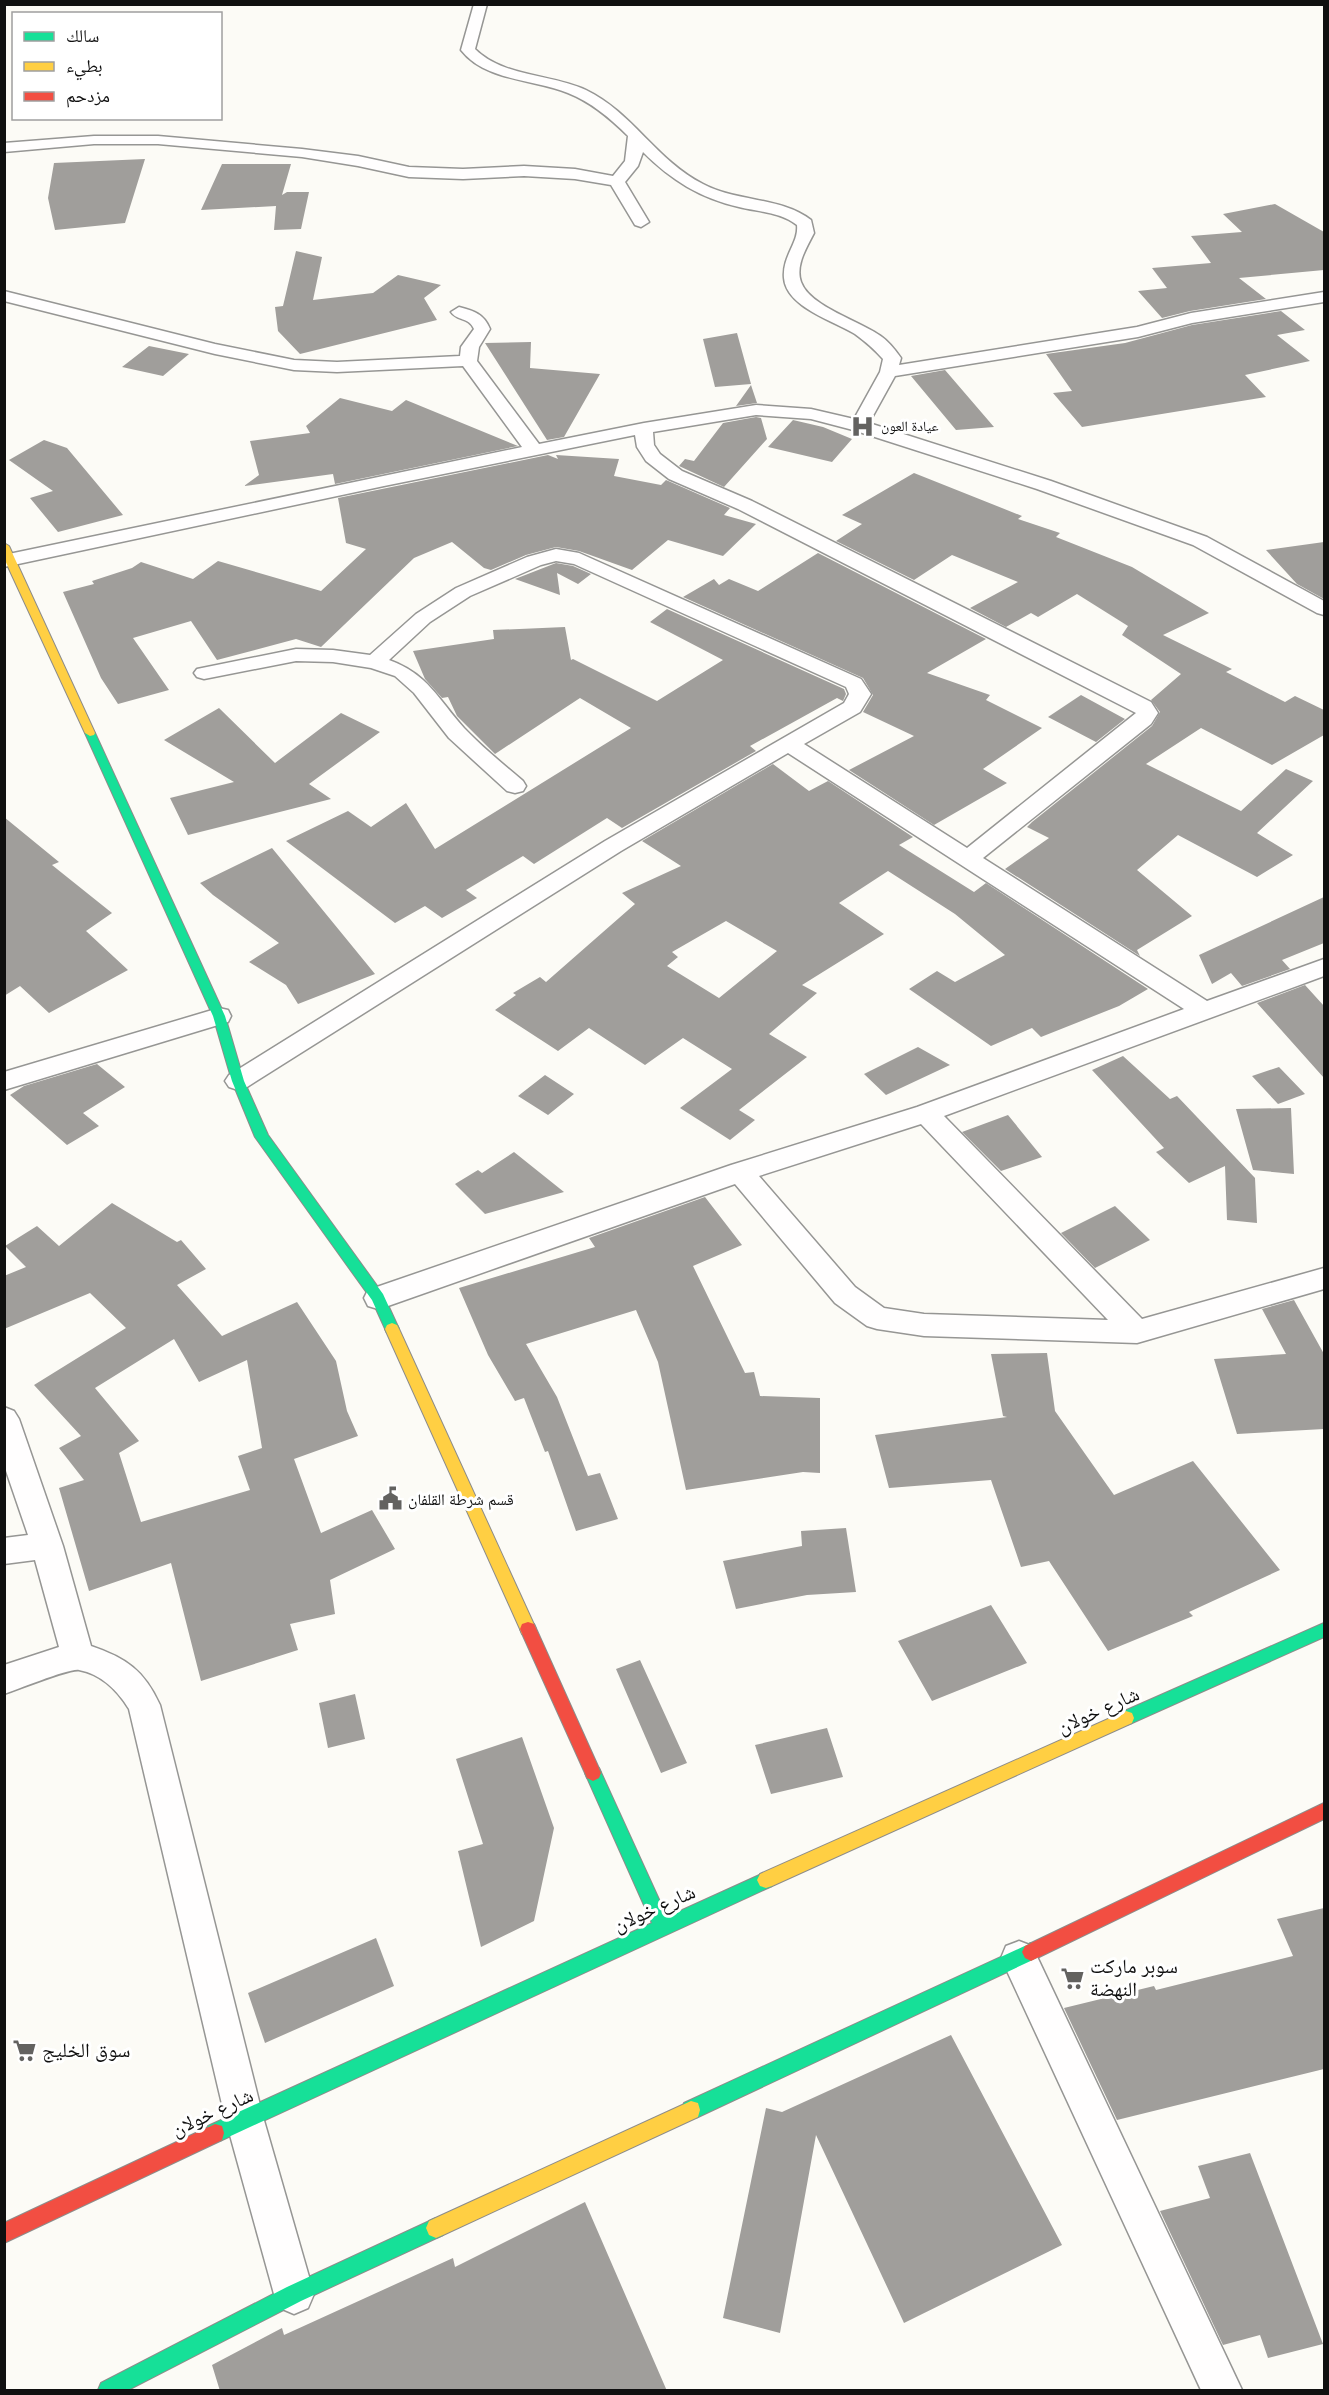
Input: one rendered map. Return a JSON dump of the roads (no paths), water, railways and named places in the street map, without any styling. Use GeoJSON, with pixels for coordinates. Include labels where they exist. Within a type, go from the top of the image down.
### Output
{"type":"FeatureCollection","features":[{"type":"Feature","properties":{"kind":"street"},"geometry":{"type":"LineString","coordinates":[[481,4],[468,50],[474,58],[516,74],[558,84],[598,103],[680,177],[696,188],[746,204],[777,208],[795,214],[805,223],[806,232],[795,250],[789,271],[797,290],[810,305],[860,329],[884,346],[892,358],[889,372],[858,426]]}},
{"type":"Feature","properties":{"kind":"street"},"geometry":{"type":"LineString","coordinates":[[617,181],[631,167],[637,153],[634,136]]}},
{"type":"Feature","properties":{"kind":"street"},"geometry":{"type":"LineString","coordinates":[[4,148],[94,140],[170,141],[302,153],[419,173],[524,171],[575,174],[617,181]]}},
{"type":"Feature","properties":{"kind":"street"},"geometry":{"type":"LineString","coordinates":[[617,181],[641,222]]}},
{"type":"Feature","properties":{"kind":"street"},"geometry":{"type":"LineString","coordinates":[[4,296],[214,350],[294,365],[337,368],[468,361]]}},
{"type":"Feature","properties":{"kind":"street"},"geometry":{"type":"LineString","coordinates":[[889,372],[1138,332],[1191,318],[1324,298]]}},
{"type":"Feature","properties":{"kind":"street"},"geometry":{"type":"LineString","coordinates":[[459,312],[472,315],[479,321],[482,330],[470,347],[468,361],[534,450]]}},
{"type":"Feature","properties":{"kind":"street"},"geometry":{"type":"LineString","coordinates":[[662,1925],[378,1298],[262,1137],[238,1081],[219,1016],[7,555],[644,428],[756,410],[811,414],[858,426],[1044,485],[1200,541],[1324,609]]}},
{"type":"Feature","properties":{"kind":"street"},"geometry":{"type":"LineString","coordinates":[[644,428],[646,446],[660,464],[683,479],[745,505],[1143,708],[1147,713],[1143,719],[968,859]]}},
{"type":"Feature","properties":{"kind":"street"},"geometry":{"type":"LineString","coordinates":[[238,1081],[613,846],[852,707],[860,694],[854,683],[579,560],[556,555],[534,561],[463,592],[423,618],[375,662]]}},
{"type":"Feature","properties":{"kind":"street"},"geometry":{"type":"LineString","coordinates":[[204,673],[296,655],[333,656],[375,662],[402,672],[420,689],[457,734],[515,786]]}},
{"type":"Feature","properties":{"kind":"street"},"geometry":{"type":"LineString","coordinates":[[790,745],[1205,1011]]}},
{"type":"Feature","properties":{"kind":"street"},"geometry":{"type":"LineString","coordinates":[[378,1298],[740,1172],[926,1113],[1324,967]]}},
{"type":"Feature","properties":{"kind":"street"},"geometry":{"type":"LineString","coordinates":[[4,1081],[219,1016]]}},
{"type":"Feature","properties":{"kind":"street"},"geometry":{"type":"LineString","coordinates":[[926,1113],[1137,1332]]}},
{"type":"Feature","properties":{"kind":"street"},"geometry":{"type":"LineString","coordinates":[[740,1172],[845,1295],[877,1318],[924,1326],[1137,1332],[1324,1279]]}},
{"type":"Feature","properties":{"kind":"street"},"geometry":{"type":"LineString","coordinates":[[4,1419],[47,1545],[77,1655]]}},
{"type":"Feature","properties":{"kind":"street"},"geometry":{"type":"LineString","coordinates":[[4,1551],[47,1545]]}},
{"type":"Feature","properties":{"kind":"street","name":"شارع خولان"},"geometry":{"type":"LineString","coordinates":[[4,2233],[244,2117],[662,1925],[1324,1630]]}},
{"type":"Feature","properties":{"kind":"street"},"geometry":{"type":"LineString","coordinates":[[4,1680],[77,1655],[108,1666],[131,1684],[144,1705],[244,2117],[294,2294]]}},
{"type":"Feature","properties":{"kind":"street"},"geometry":{"type":"LineString","coordinates":[[108,2391],[294,2294],[1019,1958],[1324,1811]]}},
{"type":"Feature","properties":{"kind":"street"},"geometry":{"type":"LineString","coordinates":[[1019,1958],[1222,2391]]}},
{"type":"Feature","properties":{"kind":"place","name":"عيادة العون"},"geometry":{"type":"Point","coordinates":[863,426]}},
{"type":"Feature","properties":{"kind":"place","name":"قسم شرطة القلفان"},"geometry":{"type":"Point","coordinates":[390,1499]}},
{"type":"Feature","properties":{"kind":"place","name":"سوبر ماركت النهضة"},"geometry":{"type":"Point","coordinates":[1072,1978]}},
{"type":"Feature","properties":{"kind":"place","name":"سوق الخليج"},"geometry":{"type":"Point","coordinates":[24,2050]}}]}
